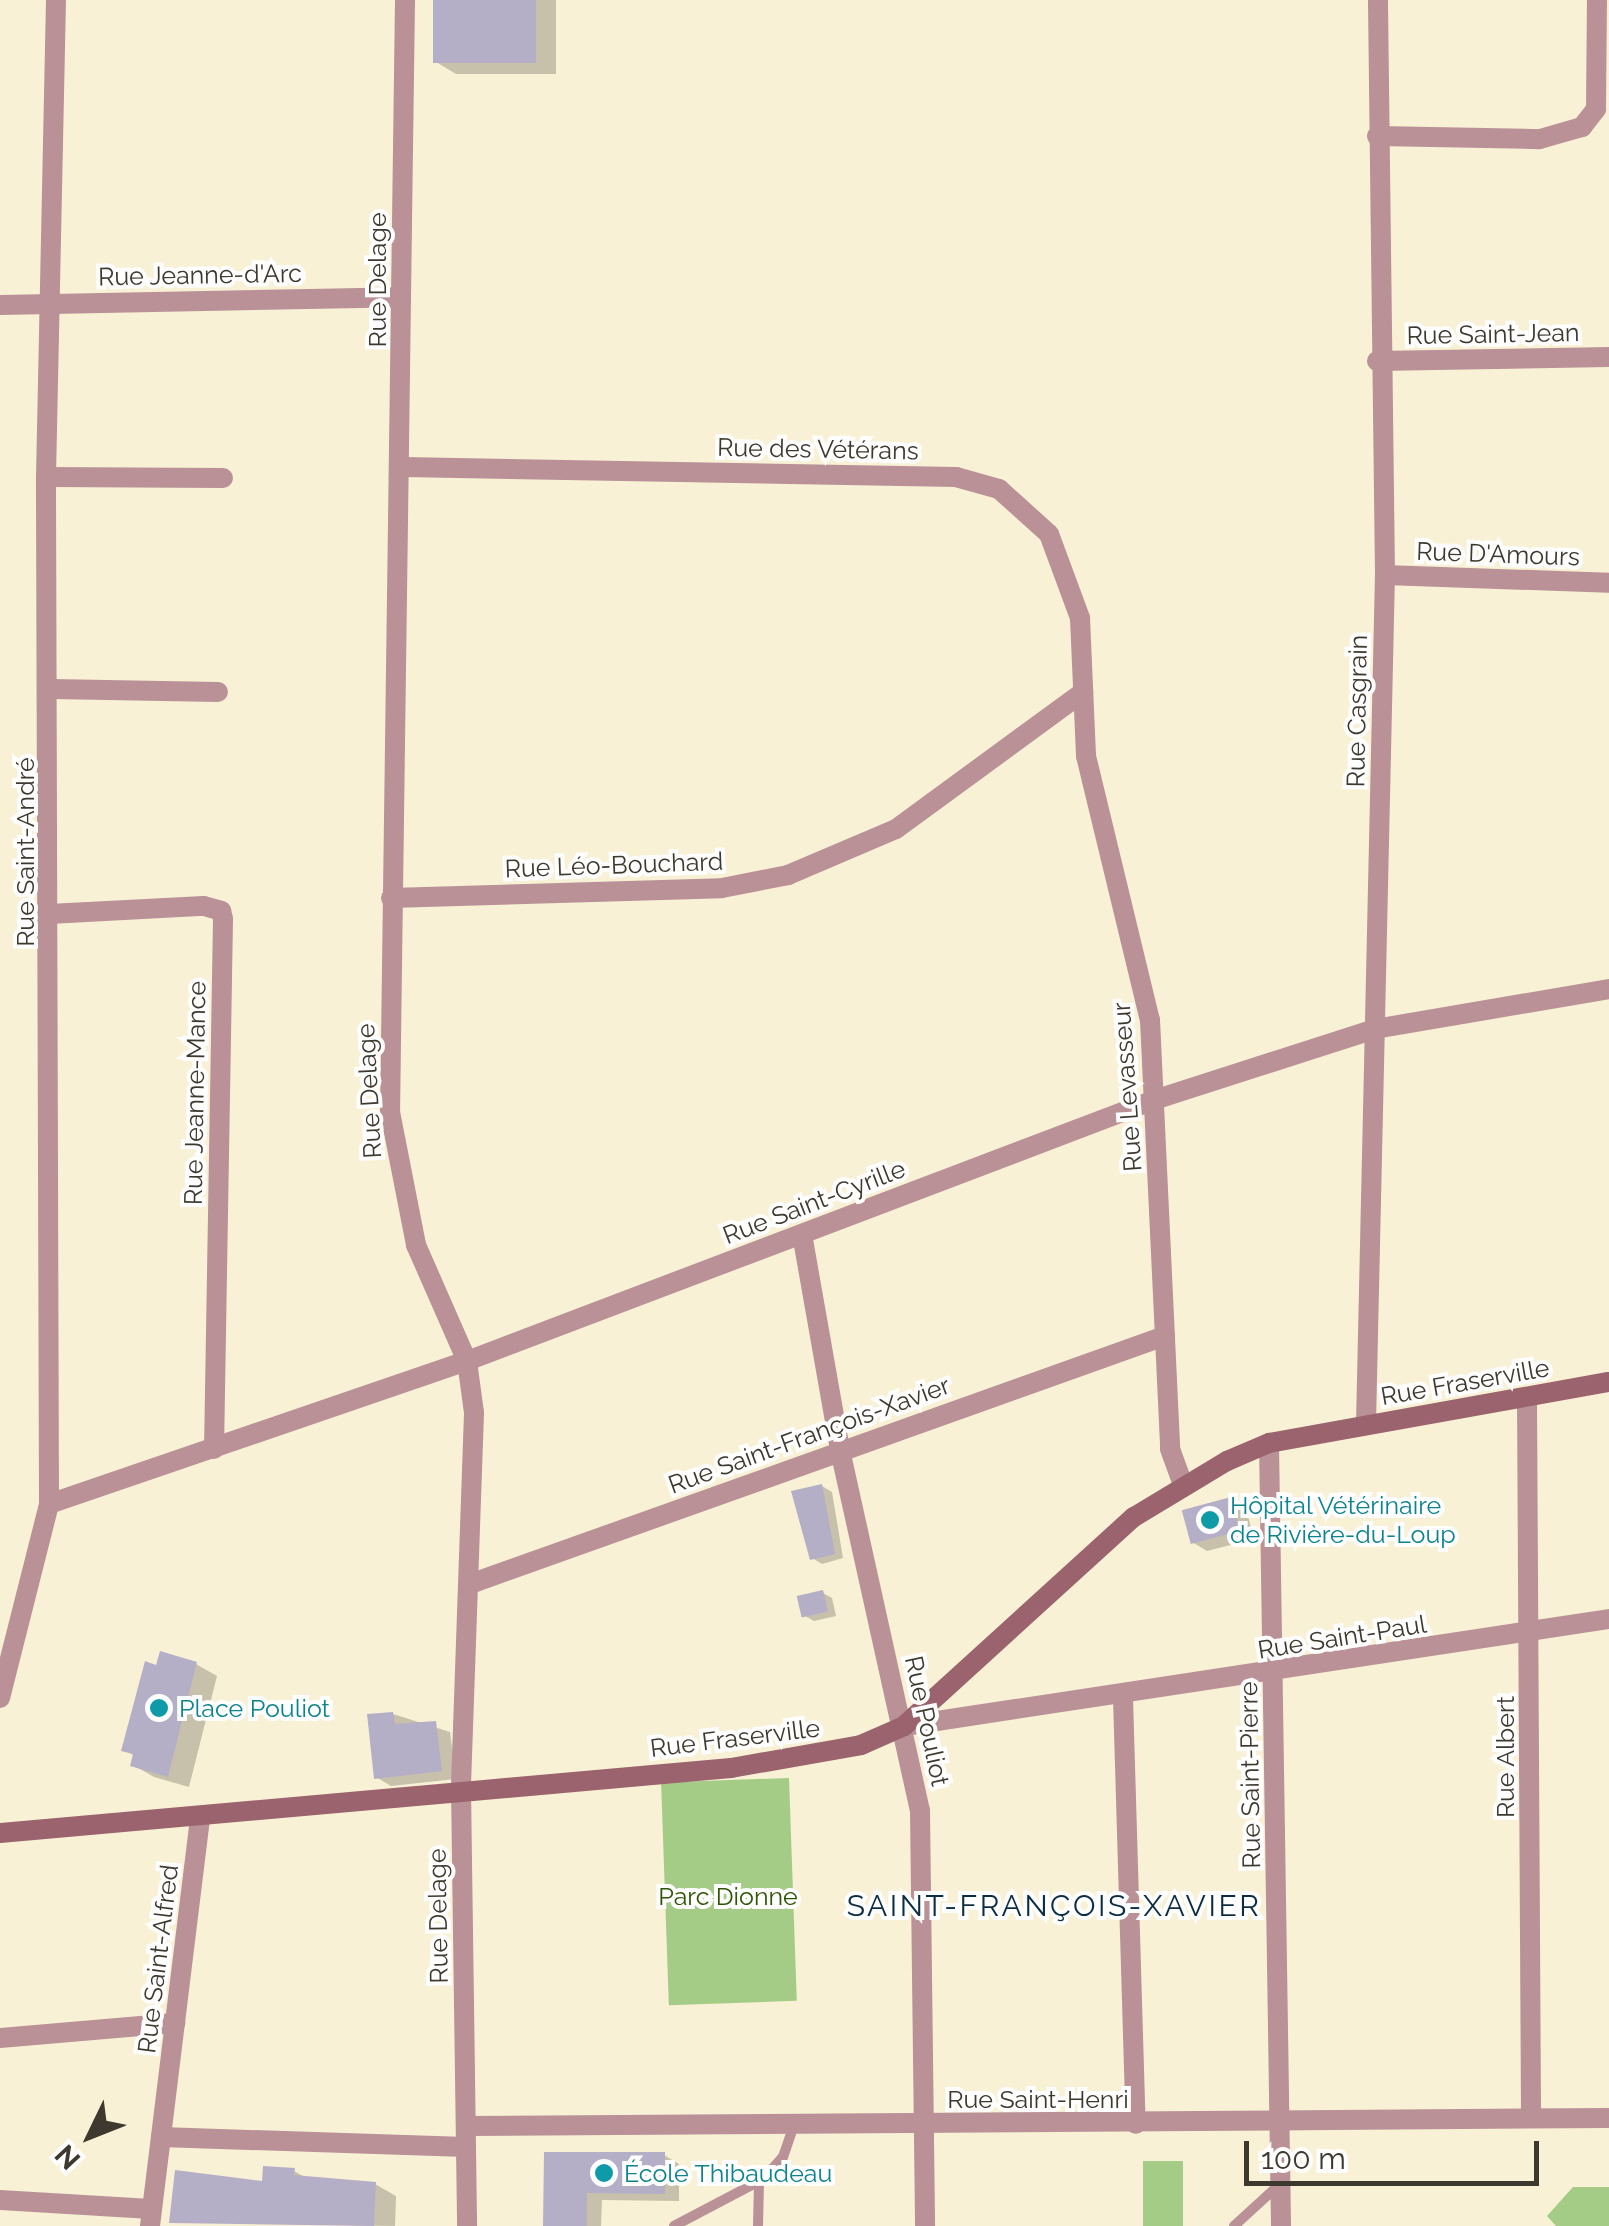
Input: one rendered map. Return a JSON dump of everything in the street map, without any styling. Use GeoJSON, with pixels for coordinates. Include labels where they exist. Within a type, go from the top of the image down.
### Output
{"type":"FeatureCollection","features":[{"type":"Feature","properties":{"kind":"main road","name":"Rue Fraserville"},"geometry":{"type":"LineString","coordinates":[[0,1834],[795,1760],[904,1726],[1134,1517],[1183,1484],[1269,1443],[1609,1382]]}},
{"type":"Feature","properties":{"kind":"street","name":"Rue Saint-André"},"geometry":{"type":"LineString","coordinates":[[0,1698],[48,1504],[51,689],[46,478],[56,0]]}},
{"type":"Feature","properties":{"kind":"street","name":"Rue Delage"},"geometry":{"type":"LineString","coordinates":[[405,0],[403,467],[391,898],[396,1157],[416,1245],[468,1361],[474,1413],[462,1789],[467,2226]]}},
{"type":"Feature","properties":{"kind":"street","name":"Rue Casgrain"},"geometry":{"type":"LineString","coordinates":[[1366,1424],[1385,575],[1378,361],[1378,0]]}},
{"type":"Feature","properties":{"kind":"street"},"geometry":{"type":"LineString","coordinates":[[1377,136],[1540,139],[1582,126],[1596,110],[1597,0]]}},
{"type":"Feature","properties":{"kind":"street","name":"Rue Jeanne-d'Arc"},"geometry":{"type":"LineString","coordinates":[[0,305],[52,301],[401,298]]}},
{"type":"Feature","properties":{"kind":"street","name":"Rue Saint-Jean"},"geometry":{"type":"LineString","coordinates":[[1378,361],[1609,358]]}},
{"type":"Feature","properties":{"kind":"street","name":"Rue des Vétérans"},"geometry":{"type":"LineString","coordinates":[[403,467],[956,477],[999,489],[1049,534],[1066,570],[1080,618],[1083,692]]}},
{"type":"Feature","properties":{"kind":"street"},"geometry":{"type":"LineString","coordinates":[[46,478],[224,478]]}},
{"type":"Feature","properties":{"kind":"street","name":"Rue D'Amours"},"geometry":{"type":"LineString","coordinates":[[1385,575],[1609,583]]}},
{"type":"Feature","properties":{"kind":"street"},"geometry":{"type":"LineString","coordinates":[[51,689],[218,692]]}},
{"type":"Feature","properties":{"kind":"street","name":"Rue Léo-Bouchard"},"geometry":{"type":"LineString","coordinates":[[391,898],[722,888],[788,875],[896,829],[1083,692]]}},
{"type":"Feature","properties":{"kind":"street","name":"Rue Levasseur"},"geometry":{"type":"LineString","coordinates":[[1083,692],[1086,756],[1142,968],[1154,1100],[1170,1449],[1183,1484]]}},
{"type":"Feature","properties":{"kind":"street","name":"Rue Jeanne-Mance"},"geometry":{"type":"LineString","coordinates":[[49,914],[204,906],[221,911],[224,919],[214,1448]]}},
{"type":"Feature","properties":{"kind":"street","name":"Rue Saint-Cyrille"},"geometry":{"type":"LineString","coordinates":[[48,1504],[468,1361],[1154,1100],[1375,1029],[1609,989]]}},
{"type":"Feature","properties":{"kind":"street","name":"Rue Pouliot"},"geometry":{"type":"LineString","coordinates":[[802,1234],[840,1450],[904,1726],[925,1880],[925,2226]]}},
{"type":"Feature","properties":{"kind":"street","name":"Rue Saint-François-Xavier"},"geometry":{"type":"LineString","coordinates":[[470,1584],[1166,1336]]}},
{"type":"Feature","properties":{"kind":"street","name":"Rue Albert"},"geometry":{"type":"LineString","coordinates":[[1526,1398],[1531,2116]]}},
{"type":"Feature","properties":{"kind":"street","name":"Rue Saint-Pierre"},"geometry":{"type":"LineString","coordinates":[[1269,1443],[1281,2226]]}},
{"type":"Feature","properties":{"kind":"street","name":"Rue Saint-Paul"},"geometry":{"type":"LineString","coordinates":[[904,1726],[1123,1698],[1609,1620]]}},
{"type":"Feature","properties":{"kind":"street"},"geometry":{"type":"LineString","coordinates":[[1123,1698],[1136,2124]]}},
{"type":"Feature","properties":{"kind":"street","name":"Rue Saint-Alfred"},"geometry":{"type":"LineString","coordinates":[[151,2217],[200,1818]]}},
{"type":"Feature","properties":{"kind":"street"},"geometry":{"type":"LineString","coordinates":[[0,2038],[175,2022]]}},
{"type":"Feature","properties":{"kind":"street","name":"Rue Saint-Henri"},"geometry":{"type":"LineString","coordinates":[[162,2137],[466,2137],[794,2125],[1280,2124],[1531,2116],[1609,2118]]}},
{"type":"Feature","properties":{"kind":"street"},"geometry":{"type":"LineString","coordinates":[[0,2200],[151,2217]]}},
{"type":"Feature","properties":{"kind":"lane"},"geometry":{"type":"LineString","coordinates":[[674,2226],[759,2183],[783,2157],[794,2125]]}},
{"type":"Feature","properties":{"kind":"lane"},"geometry":{"type":"LineString","coordinates":[[758,2226],[759,2183]]}},
{"type":"Feature","properties":{"kind":"lane"},"geometry":{"type":"LineString","coordinates":[[1234,2226],[1281,2183]]}},
{"type":"Feature","properties":{"kind":"green space","name":"Parc Dionne"},"geometry":{"type":"Polygon","coordinates":[[[789,1778],[797,2001],[669,2005],[661,1782],[789,1778]]]}},
{"type":"Feature","properties":{"kind":"green space"},"geometry":{"type":"Polygon","coordinates":[[[1143,2161],[1183,2161],[1183,2226],[1143,2226],[1143,2161]]]}},
{"type":"Feature","properties":{"kind":"green space"},"geometry":{"type":"Polygon","coordinates":[[[1573,2187],[1609,2187],[1609,2226],[1556,2226],[1547,2216],[1573,2187]]]}},
{"type":"Feature","properties":{"kind":"building"},"geometry":{"type":"Polygon","coordinates":[[[433,0],[536,0],[536,63],[433,63],[433,0]]]}},
{"type":"Feature","properties":{"kind":"building"},"geometry":{"type":"Polygon","coordinates":[[[822,1484],[835,1554],[810,1560],[791,1491],[822,1484]]]}},
{"type":"Feature","properties":{"kind":"building","name":"Hôpital Vétérinaire de Rivière-du-Loup"},"geometry":{"type":"Polygon","coordinates":[[[1231,1497],[1240,1531],[1191,1544],[1182,1510],[1231,1497]]]}},
{"type":"Feature","properties":{"kind":"building"},"geometry":{"type":"Polygon","coordinates":[[[823,1590],[828,1611],[802,1618],[797,1596],[823,1590]]]}},
{"type":"Feature","properties":{"kind":"building","name":"Place Pouliot"},"geometry":{"type":"Polygon","coordinates":[[[160,1651],[197,1662],[168,1777],[130,1766],[133,1754],[121,1751],[145,1661],[156,1665],[160,1651]]]}},
{"type":"Feature","properties":{"kind":"building"},"geometry":{"type":"Polygon","coordinates":[[[393,1712],[395,1724],[436,1721],[442,1771],[374,1779],[367,1714],[393,1712]]]}},
{"type":"Feature","properties":{"kind":"building","name":"École Thibaudeau"},"geometry":{"type":"Polygon","coordinates":[[[544,2152],[665,2152],[665,2194],[587,2193],[587,2226],[543,2226],[544,2152]]]}},
{"type":"Feature","properties":{"kind":"building"},"geometry":{"type":"Polygon","coordinates":[[[263,2166],[295,2168],[294,2175],[376,2182],[374,2226],[169,2223],[175,2170],[262,2181],[263,2166]]]}},
{"type":"Feature","properties":{"kind":"place","name":"Hôpital Vétérinaire de Rivière-du-Loup"},"geometry":{"type":"Point","coordinates":[1210,1520]}},
{"type":"Feature","properties":{"kind":"place","name":"Place Pouliot"},"geometry":{"type":"Point","coordinates":[159,1708]}},
{"type":"Feature","properties":{"kind":"place","name":"École Thibaudeau"},"geometry":{"type":"Point","coordinates":[604,2173]}},
{"type":"Feature","properties":{"kind":"district","name":"SAINT-FRANÇOIS-XAVIER"},"geometry":{"type":"Point","coordinates":[1054,1906]}}]}
